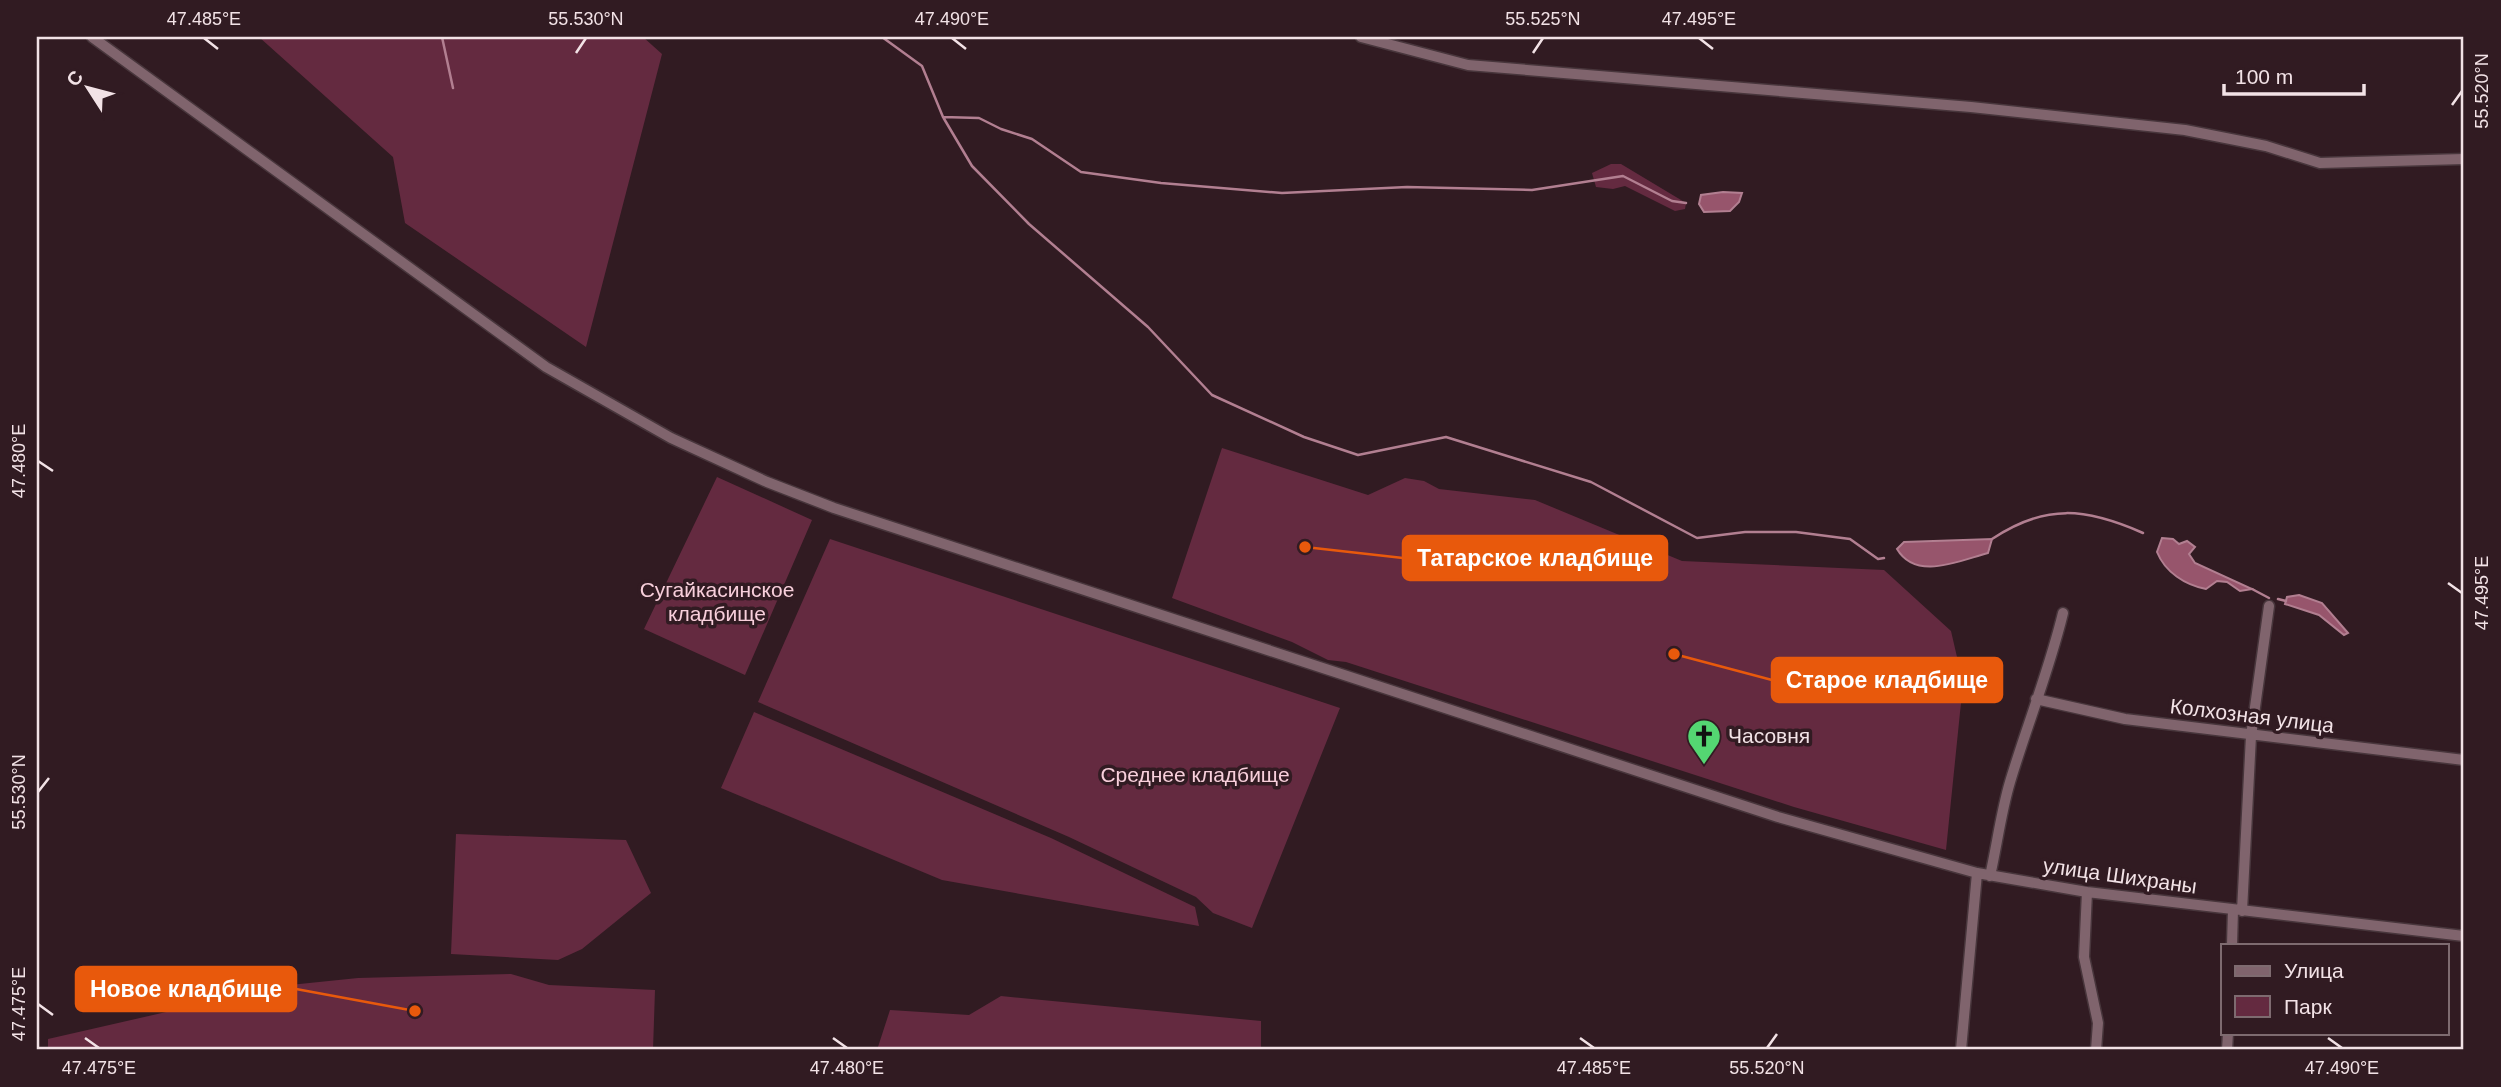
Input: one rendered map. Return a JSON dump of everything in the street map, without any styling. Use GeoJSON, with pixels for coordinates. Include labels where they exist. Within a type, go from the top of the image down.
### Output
{"type":"FeatureCollection","features":[{"type":"Feature","properties":{"kind":"street","name":"улица Шихраны"},"geometry":{"type":"LineString","coordinates":[[92,37],[527,355],[671,438],[767,482],[834,508],[1778,817],[1978,873],[2087,892],[2464,936]]}},
{"type":"Feature","properties":{"kind":"street"},"geometry":{"type":"LineString","coordinates":[[1361,37],[1468,65],[1972,107],[2185,130],[2266,146],[2320,163],[2464,159]]}},
{"type":"Feature","properties":{"kind":"street"},"geometry":{"type":"LineString","coordinates":[[2232,944],[2238,911],[2251,736],[2269,606]]}},
{"type":"Feature","properties":{"kind":"street"},"geometry":{"type":"LineString","coordinates":[[1990,876],[2009,785],[2036,699],[2051,664],[2063,613]]}},
{"type":"Feature","properties":{"kind":"street","name":"Колхозная улица"},"geometry":{"type":"LineString","coordinates":[[2036,699],[2125,719],[2464,760]]}},
{"type":"Feature","properties":{"kind":"street"},"geometry":{"type":"LineString","coordinates":[[1961,1050],[1978,873]]}},
{"type":"Feature","properties":{"kind":"street"},"geometry":{"type":"LineString","coordinates":[[2087,892],[2084,957],[2098,1023],[2096,1050]]}},
{"type":"Feature","properties":{"kind":"green space"},"geometry":{"type":"Polygon","coordinates":[[[259,37],[643,37],[662,54],[586,347],[405,223],[393,157],[259,37]]]}},
{"type":"Feature","properties":{"kind":"green space"},"geometry":{"type":"Polygon","coordinates":[[[1611,164],[1621,164],[1686,203],[1685,209],[1675,211],[1625,186],[1613,189],[1596,187],[1592,173],[1611,164]]]}},
{"type":"Feature","properties":{"kind":"green space"},"geometry":{"type":"Polygon","coordinates":[[[1222,448],[1368,495],[1405,478],[1424,481],[1439,489],[1535,500],[1682,561],[1884,570],[1951,631],[1963,683],[1946,850],[1794,807],[1346,662],[1328,660],[1292,642],[1172,598],[1222,448]]]}},
{"type":"Feature","properties":{"kind":"green space","name":"Сугайкасинское кладбище"},"geometry":{"type":"Polygon","coordinates":[[[717,477],[812,520],[745,675],[644,629],[717,477]]]}},
{"type":"Feature","properties":{"kind":"green space","name":"Среднее кладбище"},"geometry":{"type":"Polygon","coordinates":[[[830,539],[1340,708],[1252,928],[1213,913],[1196,897],[1069,837],[758,702],[830,539]]]}},
{"type":"Feature","properties":{"kind":"green space"},"geometry":{"type":"Polygon","coordinates":[[[754,712],[1051,838],[1195,907],[1199,926],[942,880],[721,788],[754,712]]]}},
{"type":"Feature","properties":{"kind":"green space"},"geometry":{"type":"Polygon","coordinates":[[[456,834],[626,840],[651,893],[582,949],[558,960],[451,954],[456,834]]]}},
{"type":"Feature","properties":{"kind":"green space"},"geometry":{"type":"Polygon","coordinates":[[[511,974],[549,985],[655,990],[653,1050],[48,1050],[48,1039],[280,986],[358,978],[511,974]]]}},
{"type":"Feature","properties":{"kind":"green space"},"geometry":{"type":"Polygon","coordinates":[[[1001,996],[1261,1021],[1261,1050],[877,1050],[890,1010],[969,1015],[1001,996]]]}},
{"type":"Feature","properties":{"kind":"shaded area"},"geometry":{"type":"Polygon","coordinates":[[[1742,193],[1739,202],[1730,211],[1704,212],[1699,204],[1701,195],[1742,193]]]}},
{"type":"Feature","properties":{"kind":"shaded area"},"geometry":{"type":"Polygon","coordinates":[[[2162,538],[2173,539],[2179,544],[2187,541],[2195,547],[2189,554],[2195,563],[2252,589],[2240,591],[2227,582],[2217,581],[2206,589],[2183,581],[2165,566],[2157,552],[2162,538]]]}},
{"type":"Feature","properties":{"kind":"shaded area"},"geometry":{"type":"Polygon","coordinates":[[[1992,539],[1988,553],[1938,566],[1915,564],[1905,559],[1897,549],[1904,542],[1992,539]]]}},
{"type":"Feature","properties":{"kind":"shaded area"},"geometry":{"type":"Polygon","coordinates":[[[2299,595],[2322,603],[2348,633],[2344,635],[2319,615],[2285,604],[2287,597],[2299,595]]]}},
{"type":"Feature","properties":{"kind":"waterway"},"geometry":{"type":"LineString","coordinates":[[442,37],[453,88]]}},
{"type":"Feature","properties":{"kind":"waterway"},"geometry":{"type":"LineString","coordinates":[[882,37],[922,66],[943,117],[972,166],[1029,224],[1148,327],[1212,395],[1304,437],[1358,455],[1446,437],[1591,482],[1697,538],[1745,532],[1796,532],[1850,539],[1878,559],[1884,558]]}},
{"type":"Feature","properties":{"kind":"waterway"},"geometry":{"type":"LineString","coordinates":[[943,117],[979,118],[1001,129],[1032,139],[1081,172],[1161,183],[1282,193],[1407,187],[1532,190],[1623,176],[1672,201],[1686,203]]}},
{"type":"Feature","properties":{"kind":"waterway"},"geometry":{"type":"LineString","coordinates":[[1992,539],[2030,519],[2066,513],[2103,518],[2143,533]]}},
{"type":"Feature","properties":{"kind":"waterway"},"geometry":{"type":"LineString","coordinates":[[2252,589],[2269,598]]}},
{"type":"Feature","properties":{"kind":"waterway"},"geometry":{"type":"LineString","coordinates":[[2278,599],[2286,601]]}},
{"type":"Feature","properties":{"kind":"place","name":"Татарское кладбище"},"geometry":{"type":"Point","coordinates":[1305,547]}},
{"type":"Feature","properties":{"kind":"place","name":"Старое кладбище"},"geometry":{"type":"Point","coordinates":[1674,654]}},
{"type":"Feature","properties":{"kind":"place","name":"Часовня"},"geometry":{"type":"Point","coordinates":[1704,766]}},
{"type":"Feature","properties":{"kind":"place","name":"Новое кладбище"},"geometry":{"type":"Point","coordinates":[415,1011]}}]}
